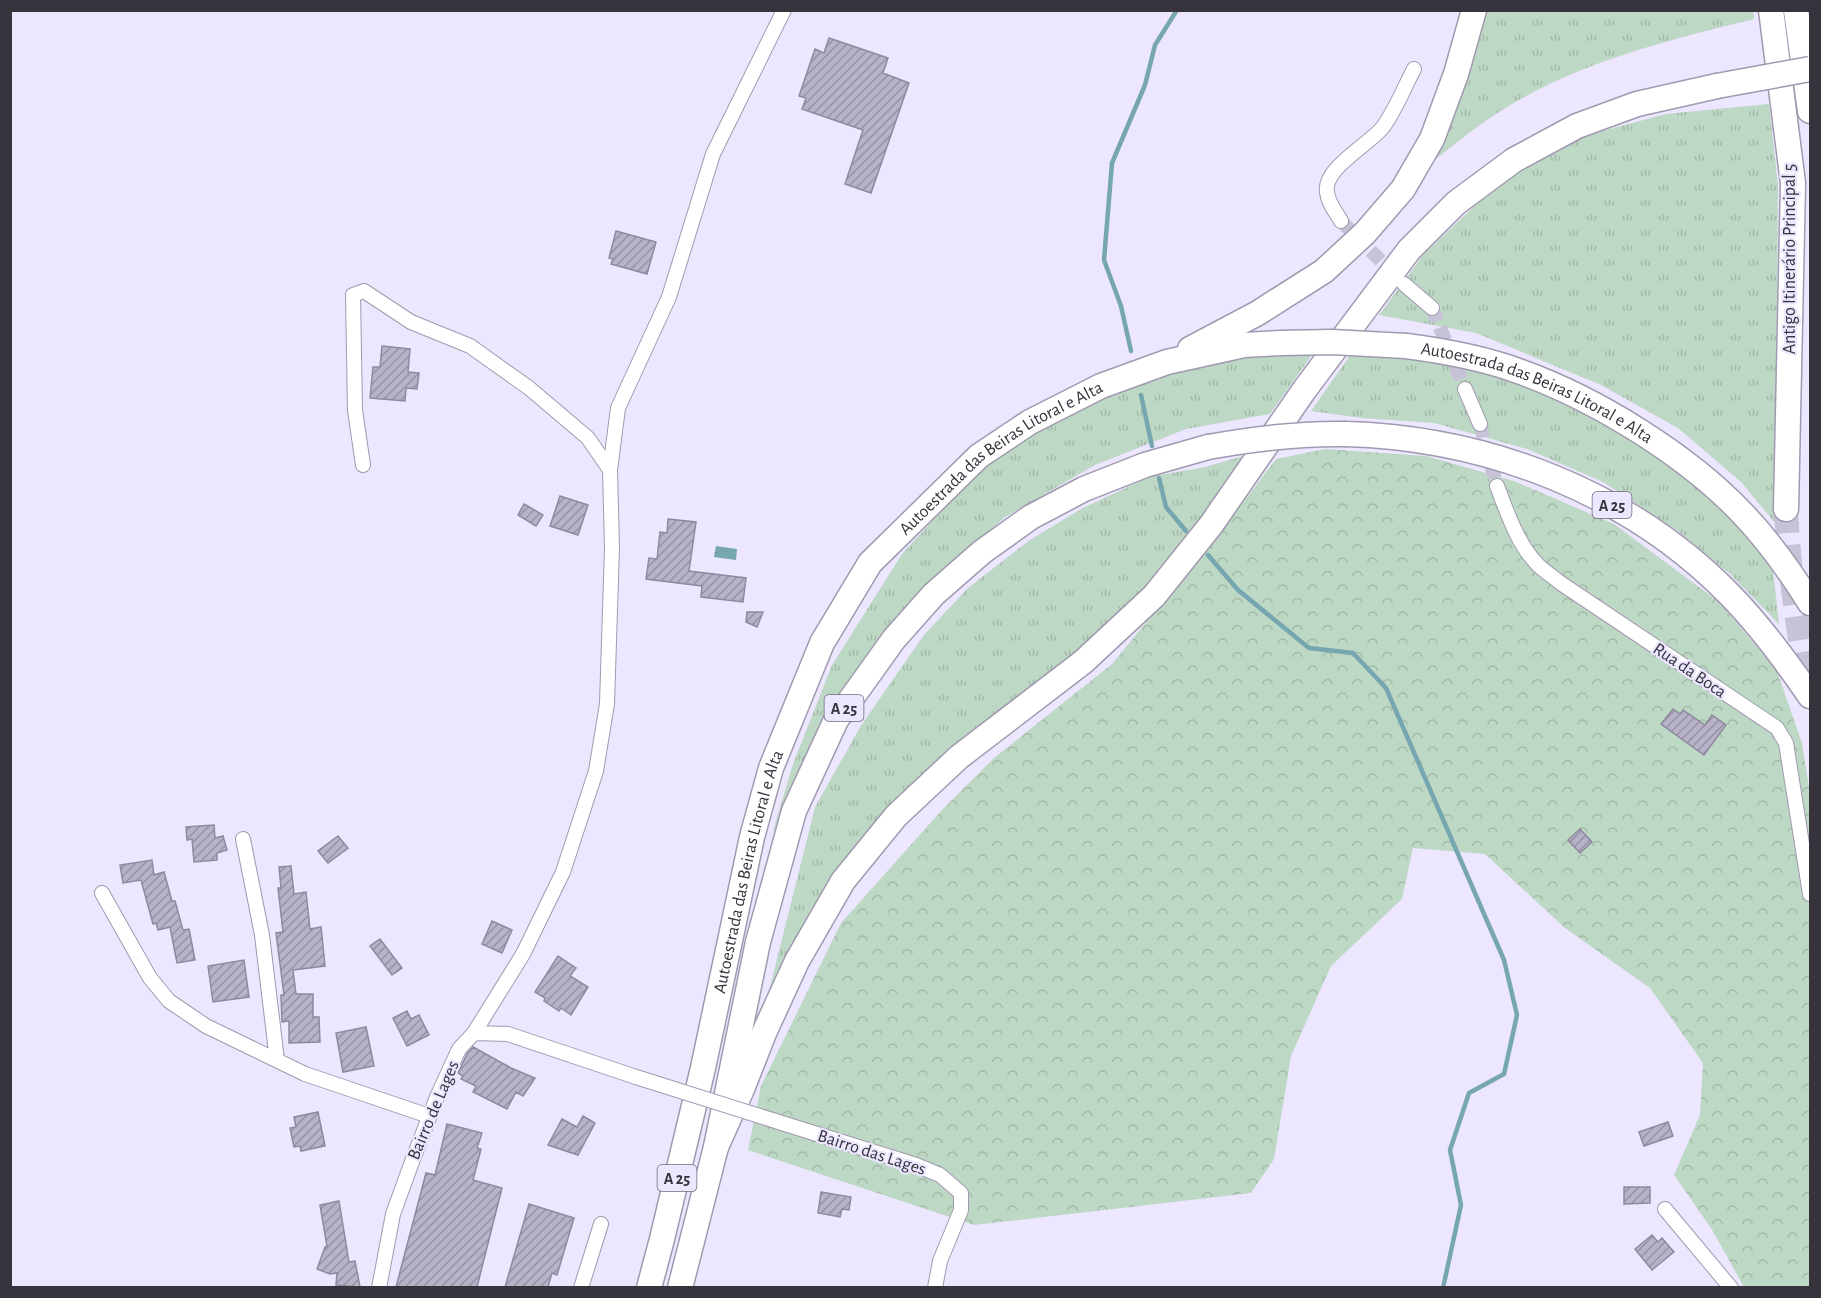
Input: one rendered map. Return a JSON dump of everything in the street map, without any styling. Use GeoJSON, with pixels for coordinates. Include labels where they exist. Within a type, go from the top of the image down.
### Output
{"type":"FeatureCollection","features":[{"type":"Feature","properties":{"kind":"highway"},"geometry":{"type":"LineString","coordinates":[[1167,362],[1258,313],[1324,271],[1365,233],[1403,189],[1432,139],[1456,74],[1474,10]]}},
{"type":"Feature","properties":{"kind":"highway","name":"Antigo Itinerário Principal 5"},"geometry":{"type":"LineString","coordinates":[[1771,10],[1793,183],[1786,509]]}},
{"type":"Feature","properties":{"kind":"highway"},"geometry":{"type":"LineString","coordinates":[[1796,10],[1810,111]]}},
{"type":"Feature","properties":{"kind":"highway"},"geometry":{"type":"LineString","coordinates":[[716,1147],[797,961],[843,881],[896,816],[959,757],[1083,662],[1154,596],[1211,525],[1305,389],[1409,250],[1456,203],[1514,160],[1576,126],[1637,104],[1810,69]]}},
{"type":"Feature","properties":{"kind":"highway","name":"Autoestrada das Beiras Litoral e Alta"},"geometry":{"type":"LineString","coordinates":[[649,1287],[703,1068],[752,837],[771,768],[822,643],[870,563],[979,456],[1030,422],[1101,386],[1167,362],[1244,345],[1332,342],[1406,346],[1460,354],[1521,372],[1586,401],[1638,431],[1695,470],[1741,512],[1783,561],[1810,603]]}},
{"type":"Feature","properties":{"kind":"highway","name":"Autoestrada das Beiras Litoral e Alta"},"geometry":{"type":"LineString","coordinates":[[680,1287],[716,1147],[758,942],[794,811],[836,720],[894,639],[934,594],[982,552],[1031,517],[1084,489],[1145,465],[1208,447],[1257,438],[1318,434],[1376,435],[1439,443],[1497,457],[1553,477],[1613,505],[1674,546],[1731,596],[1777,648],[1810,696]]}},
{"type":"Feature","properties":{"kind":"street","name":"Bairro de Lages"},"geometry":{"type":"LineString","coordinates":[[379,1287],[393,1214],[429,1116],[459,1049],[474,1033],[523,954],[563,872],[596,771],[607,704],[612,547],[610,470],[618,408],[669,297],[713,154],[784,10]]}},
{"type":"Feature","properties":{"kind":"street"},"geometry":{"type":"LineString","coordinates":[[1341,221],[1329,201],[1326,190],[1328,178],[1382,129],[1396,107],[1414,69]]}},
{"type":"Feature","properties":{"kind":"street"},"geometry":{"type":"LineString","coordinates":[[1404,284],[1432,308]]}},
{"type":"Feature","properties":{"kind":"street"},"geometry":{"type":"LineString","coordinates":[[363,465],[355,410],[353,295],[363,291],[411,322],[470,346],[529,387],[588,438],[610,470]]}},
{"type":"Feature","properties":{"kind":"street"},"geometry":{"type":"LineString","coordinates":[[1465,389],[1480,424]]}},
{"type":"Feature","properties":{"kind":"street","name":"Rua da Boca"},"geometry":{"type":"LineString","coordinates":[[1497,486],[1518,536],[1539,565],[1562,584],[1778,728],[1786,743],[1810,894]]}},
{"type":"Feature","properties":{"kind":"street"},"geometry":{"type":"LineString","coordinates":[[243,839],[262,935],[277,1060]]}},
{"type":"Feature","properties":{"kind":"street"},"geometry":{"type":"LineString","coordinates":[[102,894],[150,978],[170,1001],[206,1026],[305,1074],[429,1116]]}},
{"type":"Feature","properties":{"kind":"street","name":"Bairro das Lages"},"geometry":{"type":"LineString","coordinates":[[474,1033],[508,1034],[636,1077],[916,1165],[940,1175],[961,1193],[961,1210],[940,1261],[935,1287]]}},
{"type":"Feature","properties":{"kind":"street"},"geometry":{"type":"LineString","coordinates":[[1665,1209],[1731,1287]]}},
{"type":"Feature","properties":{"kind":"street"},"geometry":{"type":"LineString","coordinates":[[580,1287],[600,1224]]}},
{"type":"Feature","properties":{"kind":"green space"},"geometry":{"type":"Polygon","coordinates":[[[1484,11],[1753,11],[1754,19],[1654,45],[1588,67],[1526,96],[1496,114],[1433,161],[1484,11]]]}},
{"type":"Feature","properties":{"kind":"green space"},"geometry":{"type":"Polygon","coordinates":[[[1769,104],[1778,186],[1775,523],[1741,482],[1678,428],[1601,385],[1476,333],[1379,315],[1423,255],[1486,195],[1568,140],[1666,114],[1769,104]]]}},
{"type":"Feature","properties":{"kind":"green space"},"geometry":{"type":"Polygon","coordinates":[[[1314,352],[1270,414],[1186,429],[1095,465],[1005,517],[930,584],[848,682],[772,834],[793,764],[832,665],[902,554],[980,469],[1046,424],[1097,398],[1206,360],[1314,352]]]}},
{"type":"Feature","properties":{"kind":"green space"},"geometry":{"type":"Polygon","coordinates":[[[1351,354],[1473,366],[1545,391],[1636,443],[1699,488],[1772,561],[1779,624],[1731,575],[1678,531],[1603,482],[1527,449],[1434,423],[1362,418],[1311,411],[1351,354]]]}},
{"type":"Feature","properties":{"kind":"green space"},"geometry":{"type":"Polygon","coordinates":[[[1325,449],[1426,456],[1514,481],[1614,524],[1719,602],[1777,671],[1802,743],[1810,794],[1810,1287],[1744,1287],[1711,1228],[1674,1175],[1700,1115],[1703,1063],[1650,988],[1565,928],[1485,854],[1413,848],[1402,899],[1331,966],[1291,1056],[1274,1159],[1251,1193],[974,1225],[748,1150],[761,1086],[841,923],[942,810],[994,758],[1112,664],[1223,529],[1276,459],[1325,449]]]}},
{"type":"Feature","properties":{"kind":"green space"},"geometry":{"type":"Polygon","coordinates":[[[1247,455],[1217,499],[1139,598],[1081,652],[976,728],[878,817],[839,872],[765,1007],[815,807],[862,724],[924,635],[968,588],[1030,540],[1081,509],[1149,477],[1205,467],[1247,455]]]}},
{"type":"Feature","properties":{"kind":"water"},"geometry":{"type":"Polygon","coordinates":[[[716,546],[737,549],[736,560],[714,557],[716,546]]]}},
{"type":"Feature","properties":{"kind":"building"},"geometry":{"type":"Polygon","coordinates":[[[829,38],[888,58],[883,73],[909,83],[871,193],[845,184],[863,130],[802,109],[806,98],[799,96],[815,49],[824,53],[829,38]]]}},
{"type":"Feature","properties":{"kind":"building"},"geometry":{"type":"Polygon","coordinates":[[[616,231],[656,242],[647,274],[611,264],[613,259],[609,258],[616,231]]]}},
{"type":"Feature","properties":{"kind":"building"},"geometry":{"type":"Polygon","coordinates":[[[382,346],[410,349],[408,372],[419,373],[417,389],[406,388],[405,401],[370,398],[373,367],[380,367],[382,346]]]}},
{"type":"Feature","properties":{"kind":"building"},"geometry":{"type":"Polygon","coordinates":[[[560,496],[588,505],[578,535],[550,526],[560,496]]]}},
{"type":"Feature","properties":{"kind":"building"},"geometry":{"type":"Polygon","coordinates":[[[524,504],[543,515],[536,526],[518,515],[524,504]]]}},
{"type":"Feature","properties":{"kind":"building"},"geometry":{"type":"Polygon","coordinates":[[[668,519],[696,522],[689,571],[746,578],[743,602],[701,597],[702,586],[646,579],[649,558],[657,559],[660,532],[667,533],[668,519]]]}},
{"type":"Feature","properties":{"kind":"building"},"geometry":{"type":"Polygon","coordinates":[[[747,612],[763,612],[757,627],[746,622],[747,612]]]}},
{"type":"Feature","properties":{"kind":"building"},"geometry":{"type":"Polygon","coordinates":[[[1673,709],[1680,714],[1683,710],[1705,725],[1712,715],[1726,725],[1704,755],[1661,724],[1673,709]]]}},
{"type":"Feature","properties":{"kind":"building"},"geometry":{"type":"Polygon","coordinates":[[[214,825],[215,838],[223,836],[227,850],[217,853],[217,860],[194,862],[192,839],[187,840],[186,827],[214,825]]]}},
{"type":"Feature","properties":{"kind":"building"},"geometry":{"type":"Polygon","coordinates":[[[1580,829],[1592,842],[1580,853],[1568,840],[1580,829]]]}},
{"type":"Feature","properties":{"kind":"building"},"geometry":{"type":"Polygon","coordinates":[[[338,836],[348,848],[328,863],[318,851],[338,836]]]}},
{"type":"Feature","properties":{"kind":"building"},"geometry":{"type":"Polygon","coordinates":[[[152,860],[154,875],[164,872],[183,930],[189,929],[195,960],[177,963],[170,927],[158,930],[156,923],[153,924],[141,880],[123,883],[120,865],[152,860]]]}},
{"type":"Feature","properties":{"kind":"building"},"geometry":{"type":"Polygon","coordinates":[[[291,866],[294,894],[306,892],[310,929],[321,927],[325,966],[293,970],[296,994],[313,994],[313,1017],[319,1017],[320,1042],[289,1043],[289,1021],[282,1022],[281,995],[284,995],[276,933],[283,932],[278,888],[281,888],[279,867],[291,866]]]}},
{"type":"Feature","properties":{"kind":"building"},"geometry":{"type":"Polygon","coordinates":[[[492,921],[512,930],[502,953],[482,944],[492,921]]]}},
{"type":"Feature","properties":{"kind":"building"},"geometry":{"type":"Polygon","coordinates":[[[380,939],[402,968],[392,975],[370,946],[380,939]]]}},
{"type":"Feature","properties":{"kind":"building"},"geometry":{"type":"Polygon","coordinates":[[[558,956],[576,968],[570,976],[588,987],[571,1015],[561,1008],[559,1011],[535,992],[558,956]]]}},
{"type":"Feature","properties":{"kind":"building"},"geometry":{"type":"Polygon","coordinates":[[[244,960],[249,997],[213,1002],[208,966],[244,960]]]}},
{"type":"Feature","properties":{"kind":"building"},"geometry":{"type":"Polygon","coordinates":[[[407,1011],[411,1019],[419,1015],[429,1035],[407,1046],[393,1018],[407,1011]]]}},
{"type":"Feature","properties":{"kind":"building"},"geometry":{"type":"Polygon","coordinates":[[[366,1027],[374,1066],[343,1072],[336,1033],[366,1027]]]}},
{"type":"Feature","properties":{"kind":"building"},"geometry":{"type":"Polygon","coordinates":[[[473,1047],[535,1078],[523,1096],[516,1092],[507,1109],[473,1092],[476,1086],[461,1079],[463,1076],[458,1073],[473,1047]]]}},
{"type":"Feature","properties":{"kind":"building"},"geometry":{"type":"Polygon","coordinates":[[[318,1112],[325,1146],[301,1151],[300,1146],[294,1147],[290,1128],[296,1127],[294,1117],[318,1112]]]}},
{"type":"Feature","properties":{"kind":"building"},"geometry":{"type":"Polygon","coordinates":[[[583,1116],[595,1123],[578,1155],[548,1145],[562,1119],[577,1127],[583,1116]]]}},
{"type":"Feature","properties":{"kind":"building"},"geometry":{"type":"Polygon","coordinates":[[[1668,1122],[1673,1136],[1644,1146],[1639,1132],[1668,1122]]]}},
{"type":"Feature","properties":{"kind":"building"},"geometry":{"type":"Polygon","coordinates":[[[447,1124],[482,1133],[477,1148],[481,1149],[473,1180],[502,1188],[477,1287],[396,1287],[426,1173],[435,1175],[447,1124]]]}},
{"type":"Feature","properties":{"kind":"building"},"geometry":{"type":"Polygon","coordinates":[[[1624,1187],[1650,1187],[1650,1203],[1624,1204],[1624,1187]]]}},
{"type":"Feature","properties":{"kind":"building"},"geometry":{"type":"Polygon","coordinates":[[[821,1192],[851,1197],[849,1210],[842,1209],[840,1217],[818,1213],[821,1192]]]}},
{"type":"Feature","properties":{"kind":"building"},"geometry":{"type":"Polygon","coordinates":[[[339,1201],[349,1262],[355,1261],[360,1287],[336,1285],[337,1273],[330,1274],[317,1269],[327,1246],[320,1205],[339,1201]]]}},
{"type":"Feature","properties":{"kind":"building"},"geometry":{"type":"Polygon","coordinates":[[[529,1204],[574,1218],[557,1275],[552,1273],[548,1287],[505,1287],[529,1204]]]}},
{"type":"Feature","properties":{"kind":"building"},"geometry":{"type":"Polygon","coordinates":[[[1652,1235],[1658,1242],[1662,1238],[1674,1252],[1652,1270],[1635,1249],[1652,1235]]]}},
{"type":"Feature","properties":{"kind":"waterway"},"geometry":{"type":"LineString","coordinates":[[1131,351],[1121,306],[1104,260],[1112,163],[1145,85],[1155,45],[1177,10]]}},
{"type":"Feature","properties":{"kind":"waterway"},"geometry":{"type":"LineString","coordinates":[[1141,395],[1152,446]]}},
{"type":"Feature","properties":{"kind":"waterway"},"geometry":{"type":"LineString","coordinates":[[1159,478],[1166,507],[1186,531]]}},
{"type":"Feature","properties":{"kind":"waterway"},"geometry":{"type":"LineString","coordinates":[[1208,555],[1238,590],[1309,648],[1353,653],[1386,688],[1504,960],[1517,1015],[1504,1074],[1469,1093],[1450,1150],[1461,1205],[1443,1288]]}},
{"type":"Feature","properties":{"kind":"tunnel"},"geometry":{"type":"LineString","coordinates":[[1341,221],[1397,277]]}},
{"type":"Feature","properties":{"kind":"tunnel"},"geometry":{"type":"LineString","coordinates":[[1432,308],[1465,389]]}},
{"type":"Feature","properties":{"kind":"tunnel"},"geometry":{"type":"LineString","coordinates":[[1480,424],[1497,486]]}},
{"type":"Feature","properties":{"kind":"tunnel"},"geometry":{"type":"LineString","coordinates":[[1786,509],[1789,556],[1810,695]]}}]}
